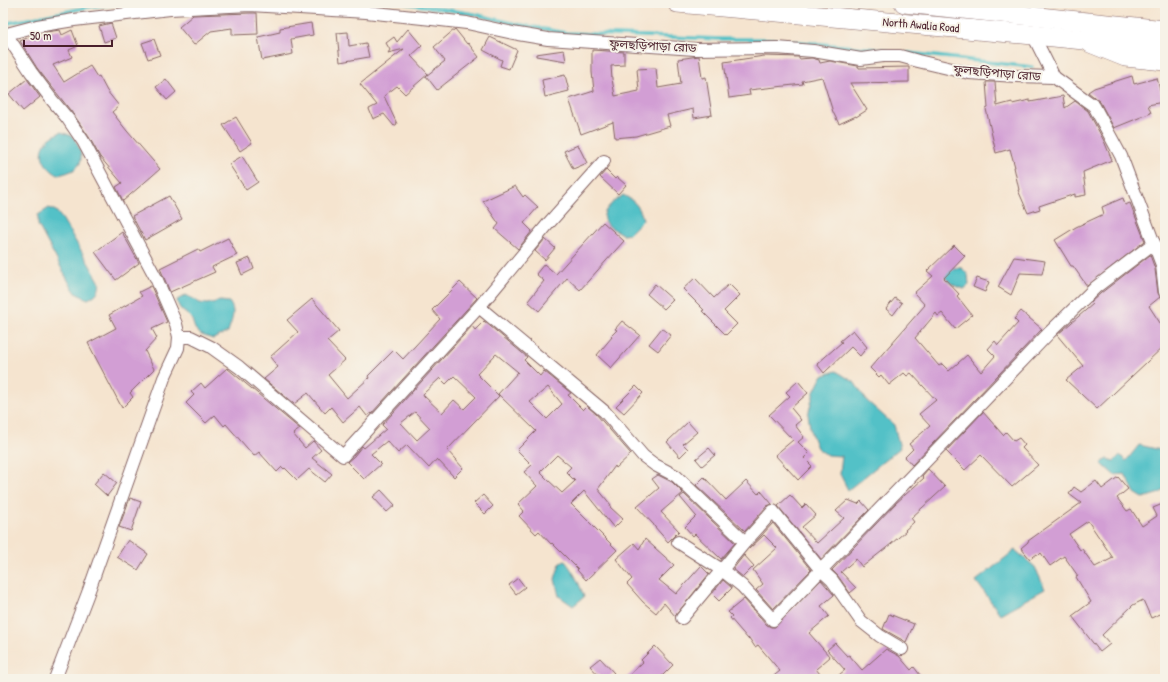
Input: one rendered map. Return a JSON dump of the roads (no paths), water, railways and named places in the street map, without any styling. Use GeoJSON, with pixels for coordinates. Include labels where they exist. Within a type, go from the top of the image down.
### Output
{"type":"FeatureCollection","features":[{"type":"Feature","properties":{"kind":"main road","name":"North Awalia Road"},"geometry":{"type":"LineString","coordinates":[[677,3],[1165,48]]}},
{"type":"Feature","properties":{"kind":"main road","name":"North Awalia Road"},"geometry":{"type":"LineString","coordinates":[[904,3],[1013,9],[1165,30]]}},
{"type":"Feature","properties":{"kind":"main road"},"geometry":{"type":"LineString","coordinates":[[1078,40],[1125,58],[1165,62]]}},
{"type":"Feature","properties":{"kind":"street","name":"ফুলছড়িপাড়া রোড"},"geometry":{"type":"LineString","coordinates":[[4,34],[37,26],[74,20],[170,9],[250,5],[366,12],[467,23],[548,39],[695,49],[777,48],[813,51],[861,59],[883,56],[900,56],[970,73],[1054,77],[1094,106],[1121,156],[1162,265],[1165,292]]}},
{"type":"Feature","properties":{"kind":"street"},"geometry":{"type":"LineString","coordinates":[[4,34],[83,141],[156,278],[176,324],[179,337],[178,348],[164,378],[88,593],[55,679]]}},
{"type":"Feature","properties":{"kind":"street"},"geometry":{"type":"LineString","coordinates":[[1032,35],[1054,77]]}},
{"type":"Feature","properties":{"kind":"street"},"geometry":{"type":"LineString","coordinates":[[179,337],[191,337],[200,341],[228,359],[343,456],[479,307],[548,224],[604,162]]}},
{"type":"Feature","properties":{"kind":"street"},"geometry":{"type":"LineString","coordinates":[[678,542],[722,570],[742,586],[772,620],[1050,332],[1096,288],[1154,243]]}},
{"type":"Feature","properties":{"kind":"street"},"geometry":{"type":"LineString","coordinates":[[479,307],[590,399],[614,422],[643,456],[655,465],[676,476],[745,542]]}},
{"type":"Feature","properties":{"kind":"street"},"geometry":{"type":"LineString","coordinates":[[682,618],[745,542],[773,511],[820,569],[832,580],[861,621],[880,636],[902,649]]}},
{"type":"Feature","properties":{"kind":"water"},"geometry":{"type":"Polygon","coordinates":[[[61,132],[72,136],[80,150],[81,159],[76,168],[58,175],[46,164],[42,152],[47,141],[61,132]]]}},
{"type":"Feature","properties":{"kind":"water"},"geometry":{"type":"Polygon","coordinates":[[[623,195],[636,205],[641,212],[643,220],[629,234],[623,235],[608,226],[605,222],[604,214],[609,206],[623,195]]]}},
{"type":"Feature","properties":{"kind":"water"},"geometry":{"type":"Polygon","coordinates":[[[49,208],[56,211],[63,220],[99,281],[99,290],[88,299],[77,294],[71,286],[38,225],[38,215],[49,208]]]}},
{"type":"Feature","properties":{"kind":"water"},"geometry":{"type":"Polygon","coordinates":[[[952,268],[962,268],[968,275],[969,285],[964,289],[952,284],[944,275],[952,268]]]}},
{"type":"Feature","properties":{"kind":"water"},"geometry":{"type":"Polygon","coordinates":[[[186,295],[200,303],[207,304],[220,301],[229,302],[233,309],[233,313],[228,332],[213,339],[199,333],[190,317],[178,304],[177,300],[186,295]]]}},
{"type":"Feature","properties":{"kind":"water"},"geometry":{"type":"Polygon","coordinates":[[[836,371],[854,382],[867,401],[894,425],[900,448],[848,490],[840,474],[842,456],[827,455],[817,448],[811,433],[808,415],[814,392],[822,376],[836,371]]]}},
{"type":"Feature","properties":{"kind":"water"},"geometry":{"type":"Polygon","coordinates":[[[1139,445],[1165,451],[1165,489],[1160,493],[1143,498],[1135,493],[1125,474],[1114,475],[1101,463],[1107,459],[1114,461],[1120,455],[1126,461],[1139,445]]]}},
{"type":"Feature","properties":{"kind":"water"},"geometry":{"type":"Polygon","coordinates":[[[1015,550],[1035,567],[1045,589],[1000,614],[976,581],[1015,550]]]}},
{"type":"Feature","properties":{"kind":"water"},"geometry":{"type":"Polygon","coordinates":[[[565,561],[576,578],[584,597],[573,606],[559,596],[555,579],[560,563],[565,561]]]}},
{"type":"Feature","properties":{"kind":"waterway"},"geometry":{"type":"LineString","coordinates":[[3,24],[94,6],[122,3]]}},
{"type":"Feature","properties":{"kind":"waterway"},"geometry":{"type":"LineString","coordinates":[[405,3],[474,14],[516,24],[566,33],[722,39],[768,39],[886,50]]}},
{"type":"Feature","properties":{"kind":"waterway"},"geometry":{"type":"LineString","coordinates":[[908,53],[1032,67]]}}]}
